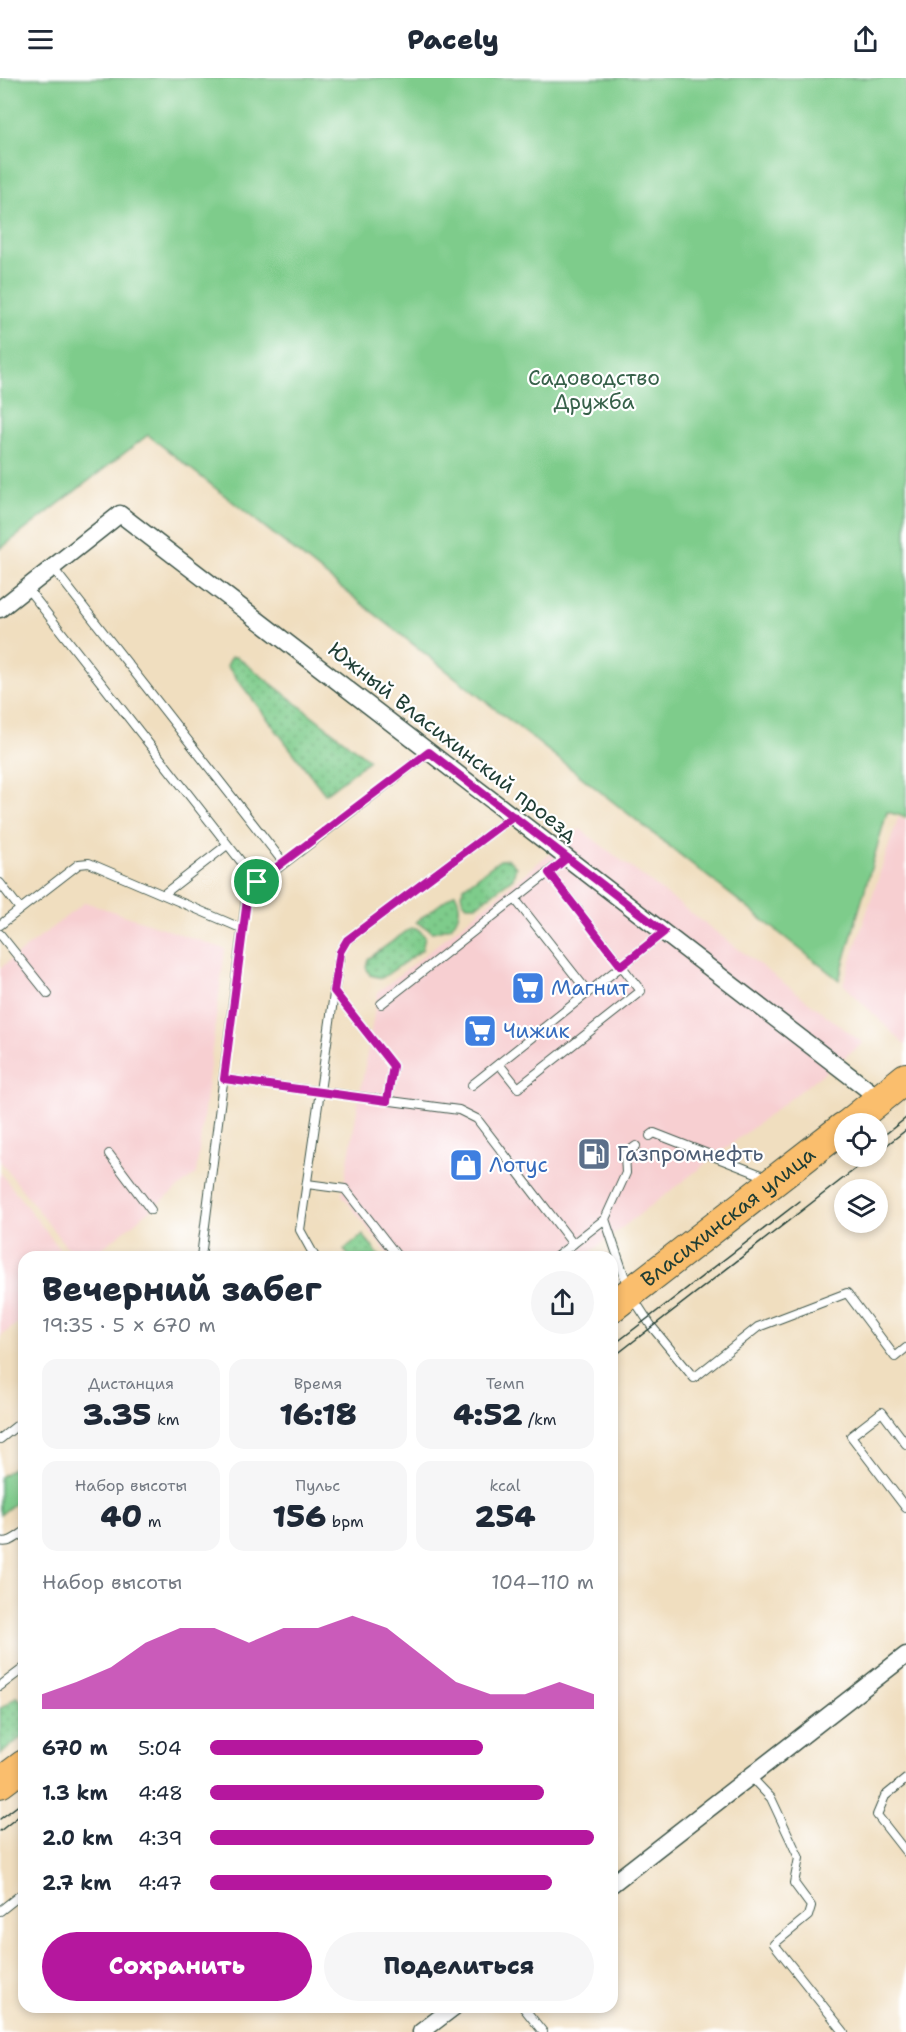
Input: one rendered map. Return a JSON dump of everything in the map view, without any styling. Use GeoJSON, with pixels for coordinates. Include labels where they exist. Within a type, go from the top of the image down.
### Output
{"type":"FeatureCollection","features":[{"type":"Feature","properties":{"kind":"highway"},"geometry":{"type":"LineString","coordinates":[[863,1113],[906,1078]]}},
{"type":"Feature","properties":{"kind":"highway","name":"Власихинская улица"},"geometry":{"type":"LineString","coordinates":[[621,1300],[834,1135]]}},
{"type":"Feature","properties":{"kind":"highway"},"geometry":{"type":"LineString","coordinates":[[0,1783],[18,1770]]}},
{"type":"Feature","properties":{"kind":"street","name":"Южный Власихинский проезд"},"geometry":{"type":"LineString","coordinates":[[0,609],[120,514],[880,1099]]}},
{"type":"Feature","properties":{"kind":"street"},"geometry":{"type":"LineString","coordinates":[[618,1879],[906,1655]]}},
{"type":"Feature","properties":{"kind":"street"},"geometry":{"type":"LineString","coordinates":[[421,2032],[446,2013]]}},
{"type":"Feature","properties":{"kind":"lane"},"geometry":{"type":"LineString","coordinates":[[53,568],[283,862]]}},
{"type":"Feature","properties":{"kind":"lane"},"geometry":{"type":"LineString","coordinates":[[27,588],[257,882]]}},
{"type":"Feature","properties":{"kind":"lane"},"geometry":{"type":"LineString","coordinates":[[202,1251],[248,892],[257,882],[429,752]]}},
{"type":"Feature","properties":{"kind":"lane"},"geometry":{"type":"LineString","coordinates":[[312,1251],[300,1230],[340,952],[347,940],[513,816]]}},
{"type":"Feature","properties":{"kind":"lane"},"geometry":{"type":"LineString","coordinates":[[164,894],[227,845]]}},
{"type":"Feature","properties":{"kind":"lane"},"geometry":{"type":"LineString","coordinates":[[381,1004],[567,858]]}},
{"type":"Feature","properties":{"kind":"lane"},"geometry":{"type":"LineString","coordinates":[[0,925],[79,864],[89,863],[243,929]]}},
{"type":"Feature","properties":{"kind":"lane"},"geometry":{"type":"LineString","coordinates":[[499,1064],[518,1088],[641,990],[549,873]]}},
{"type":"Feature","properties":{"kind":"lane"},"geometry":{"type":"LineString","coordinates":[[0,883],[20,909]]}},
{"type":"Feature","properties":{"kind":"lane"},"geometry":{"type":"LineString","coordinates":[[515,899],[588,992]]}},
{"type":"Feature","properties":{"kind":"lane"},"geometry":{"type":"LineString","coordinates":[[472,1085],[664,932]]}},
{"type":"Feature","properties":{"kind":"lane"},"geometry":{"type":"LineString","coordinates":[[0,934],[48,994]]}},
{"type":"Feature","properties":{"kind":"lane"},"geometry":{"type":"LineString","coordinates":[[334,991],[393,1066],[387,1101]]}},
{"type":"Feature","properties":{"kind":"lane"},"geometry":{"type":"LineString","coordinates":[[224,1079],[459,1110],[477,1119],[573,1244]]}},
{"type":"Feature","properties":{"kind":"lane"},"geometry":{"type":"LineString","coordinates":[[650,1136],[654,1133],[693,1146],[775,1181]]}},
{"type":"Feature","properties":{"kind":"lane"},"geometry":{"type":"LineString","coordinates":[[564,1251],[605,1219],[626,1173],[625,1154],[636,1146]]}},
{"type":"Feature","properties":{"kind":"lane"},"geometry":{"type":"LineString","coordinates":[[109,1154],[151,1210]]}},
{"type":"Feature","properties":{"kind":"lane"},"geometry":{"type":"LineString","coordinates":[[307,1184],[345,1189],[393,1251]]}},
{"type":"Feature","properties":{"kind":"lane"},"geometry":{"type":"LineString","coordinates":[[605,1219],[611,1251]]}},
{"type":"Feature","properties":{"kind":"lane"},"geometry":{"type":"LineString","coordinates":[[618,1285],[621,1300],[652,1327],[694,1378],[758,1327],[847,1293],[895,1357],[906,1348]]}},
{"type":"Feature","properties":{"kind":"lane"},"geometry":{"type":"LineString","coordinates":[[905,1506],[851,1436],[882,1412],[906,1444]]}},
{"type":"Feature","properties":{"kind":"lane"},"geometry":{"type":"LineString","coordinates":[[0,1439],[18,1425]]}},
{"type":"Feature","properties":{"kind":"lane"},"geometry":{"type":"LineString","coordinates":[[0,1541],[5,1542],[18,1536]]}},
{"type":"Feature","properties":{"kind":"lane"},"geometry":{"type":"LineString","coordinates":[[2,1682],[18,1672]]}},
{"type":"Feature","properties":{"kind":"lane"},"geometry":{"type":"LineString","coordinates":[[751,1777],[771,1798],[799,1858],[794,1883],[811,1906],[808,1916],[774,1944],[844,2032]]}},
{"type":"Feature","properties":{"kind":"lane"},"geometry":{"type":"LineString","coordinates":[[906,1779],[885,1796],[877,1815],[906,1852]]}},
{"type":"Feature","properties":{"kind":"lane"},"geometry":{"type":"LineString","coordinates":[[0,1911],[18,1897]]}},
{"type":"Feature","properties":{"kind":"lane"},"geometry":{"type":"LineString","coordinates":[[528,2013],[543,2032]]}},
{"type":"Feature","properties":{"kind":"shaded area"},"geometry":{"type":"Polygon","coordinates":[[[898,818],[906,820],[906,1046],[843,984],[898,818]]]}},
{"type":"Feature","properties":{"kind":"shaded area"},"geometry":{"type":"Polygon","coordinates":[[[580,829],[863,1043],[592,1251],[385,1251],[342,1195],[378,992],[580,829]]]}},
{"type":"Feature","properties":{"kind":"shaded area"},"geometry":{"type":"Polygon","coordinates":[[[85,902],[225,949],[196,1174],[99,1251],[69,1251],[0,1161],[0,968],[85,902]]]}},
{"type":"Feature","properties":{"kind":"shaded area"},"geometry":{"type":"Polygon","coordinates":[[[0,1172],[61,1251],[18,1251],[18,1323],[0,1337],[0,1172]]]}},
{"type":"Feature","properties":{"kind":"green space","name":"Садоводство Дружба"},"geometry":{"type":"Polygon","coordinates":[[[0,78],[906,78],[906,817],[887,812],[839,980],[148,435],[0,549],[0,78]]]}},
{"type":"Feature","properties":{"kind":"green space"},"geometry":{"type":"Polygon","coordinates":[[[231,657],[237,657],[369,760],[325,794],[227,666],[231,657]]]}},
{"type":"Feature","properties":{"kind":"green space"},"geometry":{"type":"Polygon","coordinates":[[[508,859],[516,867],[513,878],[477,905],[467,905],[461,894],[464,887],[500,860],[508,859]]]}},
{"type":"Feature","properties":{"kind":"green space"},"geometry":{"type":"Polygon","coordinates":[[[455,893],[459,902],[459,911],[451,927],[433,932],[416,922],[455,893]]]}},
{"type":"Feature","properties":{"kind":"green space"},"geometry":{"type":"Polygon","coordinates":[[[411,928],[419,930],[425,937],[422,950],[382,978],[370,975],[366,967],[368,959],[411,928]]]}},
{"type":"Feature","properties":{"kind":"green space"},"geometry":{"type":"Polygon","coordinates":[[[363,1235],[375,1251],[345,1251],[363,1235]]]}},
{"type":"Feature","properties":{"kind":"green space"},"geometry":{"type":"Polygon","coordinates":[[[13,1468],[18,1474],[18,1501],[0,1515],[0,1477],[13,1468]]]}},
{"type":"Feature","properties":{"kind":"green space"},"geometry":{"type":"Polygon","coordinates":[[[18,1697],[18,1740],[0,1755],[0,1709],[18,1697]]]}},
{"type":"Feature","properties":{"kind":"tram line"},"geometry":{"type":"LineString","coordinates":[[888,1132],[906,1118]]}},
{"type":"Feature","properties":{"kind":"tram line"},"geometry":{"type":"LineString","coordinates":[[888,1144],[906,1130]]}},
{"type":"Feature","properties":{"kind":"tram line"},"geometry":{"type":"LineString","coordinates":[[618,1353],[858,1167]]}},
{"type":"Feature","properties":{"kind":"tram line"},"geometry":{"type":"LineString","coordinates":[[618,1341],[800,1201]]}},
{"type":"Feature","properties":{"kind":"tram line"},"geometry":{"type":"LineString","coordinates":[[0,1819],[18,1806]]}},
{"type":"Feature","properties":{"kind":"tram line"},"geometry":{"type":"LineString","coordinates":[[0,1831],[18,1817]]}},
{"type":"Feature","properties":{"kind":"place","name":"Магнит"},"geometry":{"type":"Point","coordinates":[528,988]}},
{"type":"Feature","properties":{"kind":"place","name":"Чижик"},"geometry":{"type":"Point","coordinates":[480,1031]}},
{"type":"Feature","properties":{"kind":"place","name":"Газпромнефть"},"geometry":{"type":"Point","coordinates":[594,1154]}},
{"type":"Feature","properties":{"kind":"place","name":"Лотус"},"geometry":{"type":"Point","coordinates":[466,1165]}},
{"type":"Feature","properties":{"kind":"route"},"geometry":{"type":"LineString","coordinates":[[257,882],[248,892],[224,1079],[320,1093],[387,1101],[393,1066],[334,991],[340,952],[347,940],[513,816],[664,932],[621,966],[549,873],[567,858],[513,816],[429,752],[257,882]]}}]}
